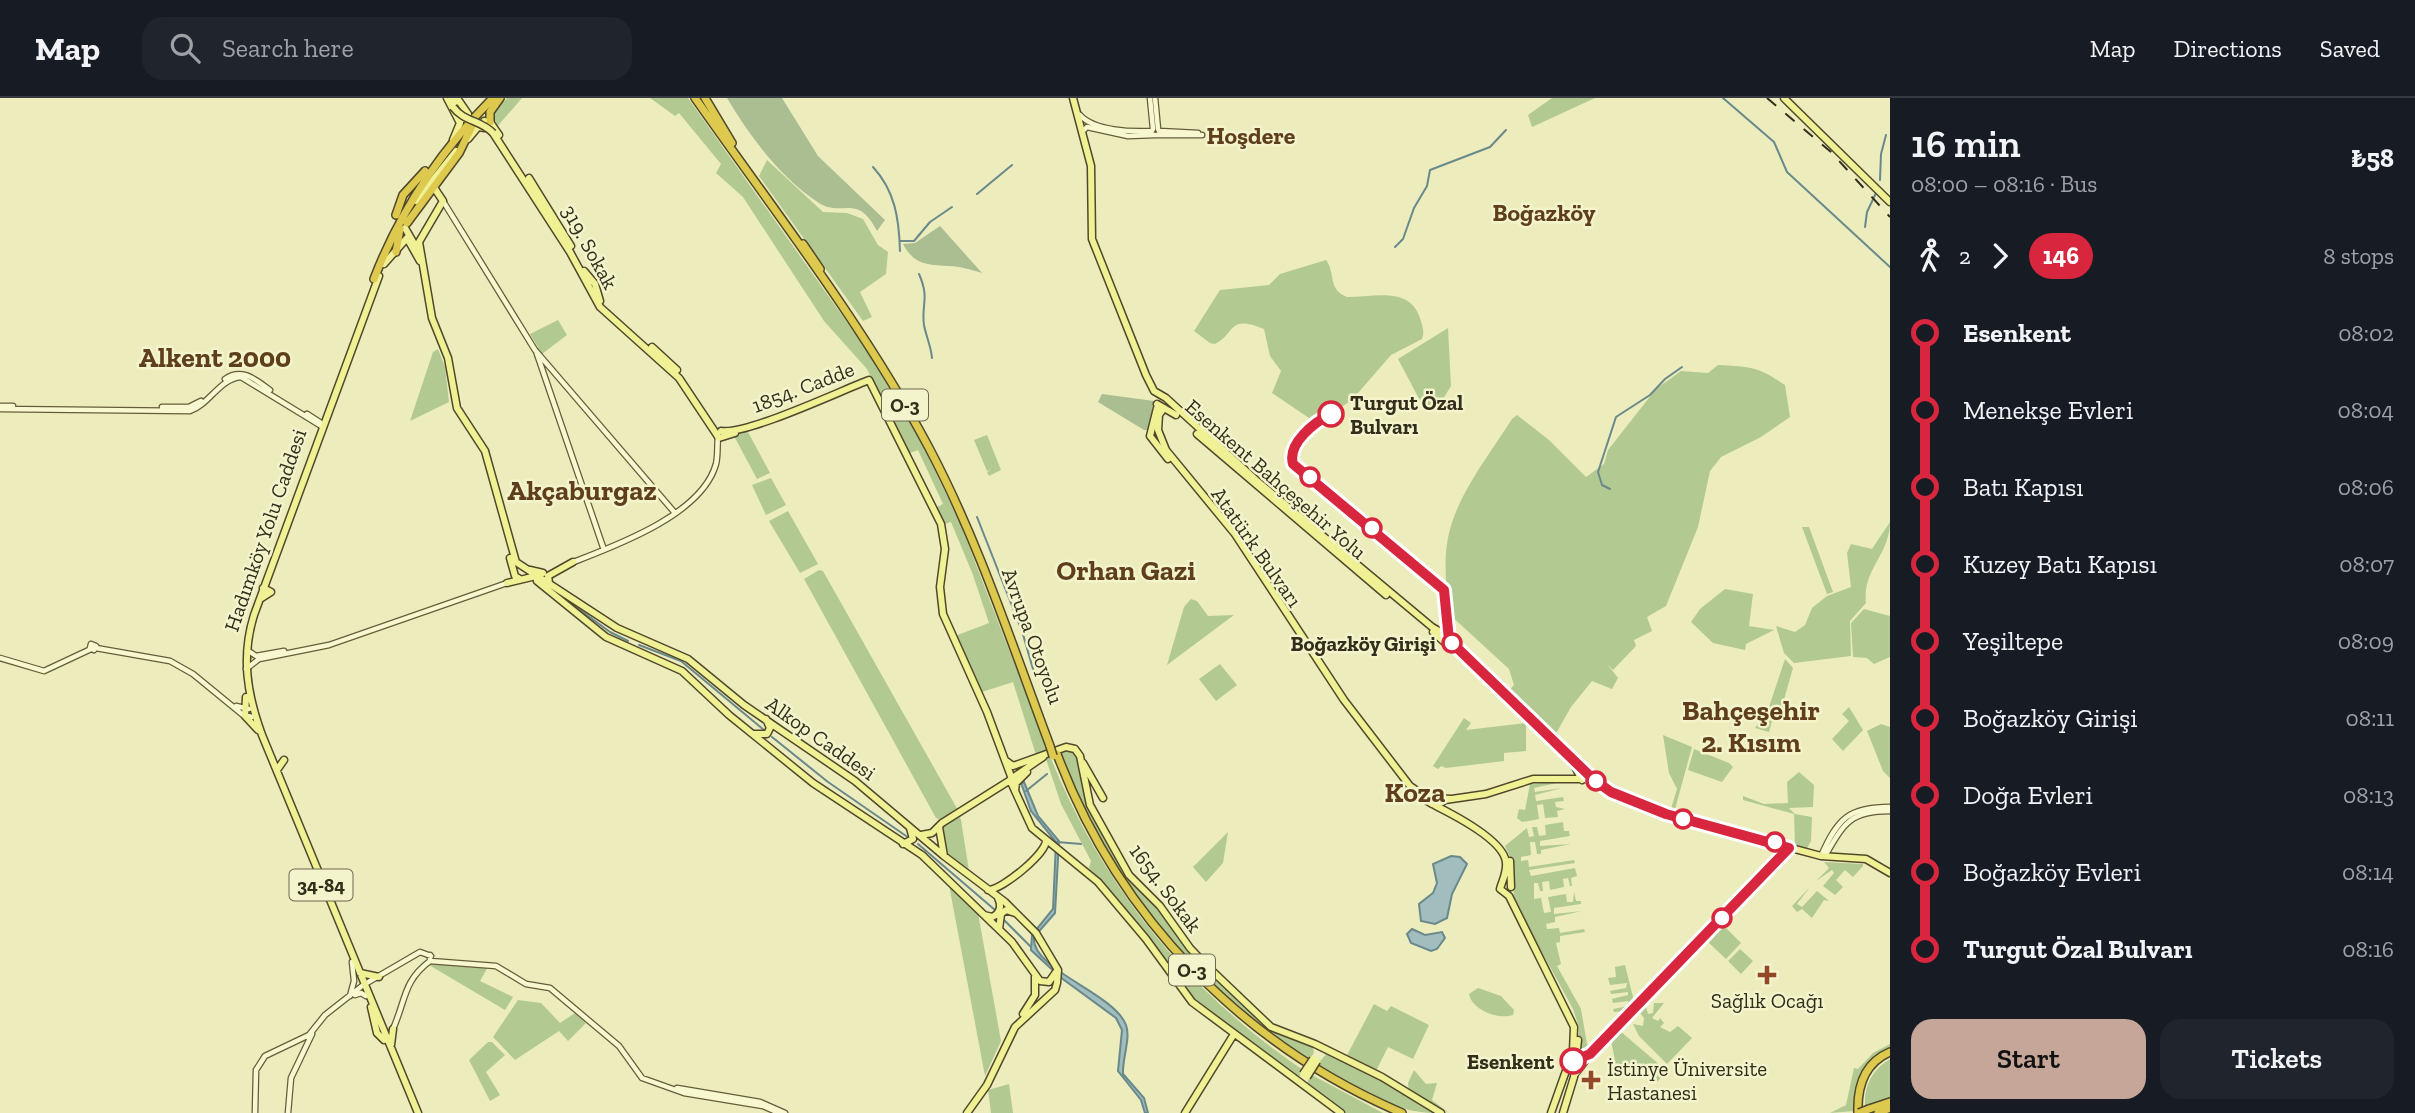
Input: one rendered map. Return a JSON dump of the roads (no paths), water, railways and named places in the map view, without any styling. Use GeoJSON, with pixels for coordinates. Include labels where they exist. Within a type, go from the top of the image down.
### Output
{"type":"FeatureCollection","features":[{"type":"Feature","properties":{"kind":"highway","name":"Hadımköy Yolu Caddesi"},"geometry":{"type":"LineString","coordinates":[[374,279],[403,214],[452,142],[491,98]]}},
{"type":"Feature","properties":{"kind":"highway","name":"Hadımköy Yolu Caddesi"},"geometry":{"type":"LineString","coordinates":[[404,226],[415,201],[437,168],[482,123],[500,98]]}},
{"type":"Feature","properties":{"kind":"highway"},"geometry":{"type":"LineString","coordinates":[[396,252],[404,226],[500,98]]}},
{"type":"Feature","properties":{"kind":"highway","name":"Avrupa Otoyolu"},"geometry":{"type":"LineString","coordinates":[[695,98],[861,335],[928,445],[982,563],[1073,804],[1105,864],[1152,931],[1192,977],[1241,1022],[1282,1052],[1348,1093],[1390,1113]]}},
{"type":"Feature","properties":{"kind":"highway","name":"Avrupa Otoyolu"},"geometry":{"type":"LineString","coordinates":[[703,98],[866,334],[926,433],[984,554],[1052,751],[1084,817],[1119,878],[1188,966],[1244,1019],[1333,1079],[1402,1113]]}},
{"type":"Feature","properties":{"kind":"highway"},"geometry":{"type":"LineString","coordinates":[[396,215],[406,192],[443,154]]}},
{"type":"Feature","properties":{"kind":"highway"},"geometry":{"type":"LineString","coordinates":[[1890,1054],[1867,1076],[1862,1092],[1862,1112],[1890,1101]]}},
{"type":"Feature","properties":{"kind":"highway"},"geometry":{"type":"LineString","coordinates":[[1878,1113],[1890,1108]]}},
{"type":"Feature","properties":{"kind":"main road"},"geometry":{"type":"LineString","coordinates":[[452,98],[467,117],[457,117]]}},
{"type":"Feature","properties":{"kind":"main road"},"geometry":{"type":"LineString","coordinates":[[452,98],[460,127],[452,142]]}},
{"type":"Feature","properties":{"kind":"main road"},"geometry":{"type":"LineString","coordinates":[[458,108],[476,111],[491,98]]}},
{"type":"Feature","properties":{"kind":"main road"},"geometry":{"type":"LineString","coordinates":[[1152,98],[1156,132]]}},
{"type":"Feature","properties":{"kind":"main road"},"geometry":{"type":"LineString","coordinates":[[1786,98],[1890,202]]}},
{"type":"Feature","properties":{"kind":"main road"},"geometry":{"type":"LineString","coordinates":[[1786,98],[1889,195]]}},
{"type":"Feature","properties":{"kind":"main road"},"geometry":{"type":"LineString","coordinates":[[1071,103],[1086,120],[1126,131],[1156,132],[1202,135],[1156,132],[1128,136],[1087,127],[1084,128],[1083,136]]}},
{"type":"Feature","properties":{"kind":"main road"},"geometry":{"type":"LineString","coordinates":[[1071,103],[1092,169],[1090,231],[1095,253]]}},
{"type":"Feature","properties":{"kind":"main road"},"geometry":{"type":"LineString","coordinates":[[1071,103],[1088,172],[1087,229],[1145,381],[1163,402]]}},
{"type":"Feature","properties":{"kind":"main road","name":"319. Sokak"},"geometry":{"type":"LineString","coordinates":[[458,108],[462,114],[483,122],[494,132],[516,163],[603,306],[665,360],[721,435]]}},
{"type":"Feature","properties":{"kind":"main road"},"geometry":{"type":"LineString","coordinates":[[482,123],[516,163]]}},
{"type":"Feature","properties":{"kind":"main road"},"geometry":{"type":"LineString","coordinates":[[415,201],[459,150]]}},
{"type":"Feature","properties":{"kind":"main road"},"geometry":{"type":"LineString","coordinates":[[433,186],[536,350],[675,513]]}},
{"type":"Feature","properties":{"kind":"main road"},"geometry":{"type":"LineString","coordinates":[[1878,189],[1889,195]]}},
{"type":"Feature","properties":{"kind":"main road"},"geometry":{"type":"LineString","coordinates":[[443,201],[419,242],[432,318],[448,358],[455,402],[485,451],[514,558],[526,569],[528,576]]}},
{"type":"Feature","properties":{"kind":"main road"},"geometry":{"type":"LineString","coordinates":[[404,226],[414,239],[427,286],[428,318],[446,362],[451,403],[483,457],[528,576]]}},
{"type":"Feature","properties":{"kind":"main road","name":"Hadımköy Yolu Caddesi"},"geometry":{"type":"LineString","coordinates":[[360,973],[277,770],[284,761],[272,759],[250,713],[246,697],[243,652],[249,618],[321,423],[384,264],[404,226]]}},
{"type":"Feature","properties":{"kind":"main road"},"geometry":{"type":"LineString","coordinates":[[384,264],[407,237],[420,261]]}},
{"type":"Feature","properties":{"kind":"main road","name":"Hadımköy Yolu Caddesi"},"geometry":{"type":"LineString","coordinates":[[250,713],[246,648],[259,600],[317,442],[321,423],[344,370],[374,279]]}},
{"type":"Feature","properties":{"kind":"main road"},"geometry":{"type":"LineString","coordinates":[[536,350],[604,550]]}},
{"type":"Feature","properties":{"kind":"main road"},"geometry":{"type":"LineString","coordinates":[[0,407],[189,409],[235,377],[248,379],[321,423]]}},
{"type":"Feature","properties":{"kind":"main road","name":"1854. Cadde"},"geometry":{"type":"LineString","coordinates":[[721,435],[869,380],[942,524],[945,549],[941,607],[992,726]]}},
{"type":"Feature","properties":{"kind":"main road"},"geometry":{"type":"LineString","coordinates":[[1160,437],[1149,432],[1163,402]]}},
{"type":"Feature","properties":{"kind":"main road"},"geometry":{"type":"LineString","coordinates":[[1160,437],[1158,418],[1163,402]]}},
{"type":"Feature","properties":{"kind":"main road","name":"Esenkent Bahçeşehir Yolu"},"geometry":{"type":"LineString","coordinates":[[1163,402],[1444,637]]}},
{"type":"Feature","properties":{"kind":"main road","name":"Esenkent Bahçeşehir Yolu"},"geometry":{"type":"LineString","coordinates":[[1163,402],[1444,637],[1576,766],[1584,777],[1627,802],[1675,819],[1823,858],[1868,863],[1890,875]]}},
{"type":"Feature","properties":{"kind":"main road","name":"Atatürk Bulvarı"},"geometry":{"type":"LineString","coordinates":[[1149,432],[1153,443],[1216,515],[1344,706],[1375,741]]}},
{"type":"Feature","properties":{"kind":"main road"},"geometry":{"type":"LineString","coordinates":[[246,669],[259,660],[333,642],[416,617],[604,550],[675,513],[706,482],[721,435]]}},
{"type":"Feature","properties":{"kind":"main road"},"geometry":{"type":"LineString","coordinates":[[1153,443],[1160,437]]}},
{"type":"Feature","properties":{"kind":"main road","name":"Atatürk Bulvarı"},"geometry":{"type":"LineString","coordinates":[[1160,437],[1171,458],[1235,534],[1276,603],[1288,615],[1344,701],[1398,773],[1423,795],[1448,808],[1504,848],[1510,862],[1510,890],[1574,1027],[1574,1046],[1552,1112]]}},
{"type":"Feature","properties":{"kind":"main road"},"geometry":{"type":"LineString","coordinates":[[549,583],[548,576],[573,562]]}},
{"type":"Feature","properties":{"kind":"main road"},"geometry":{"type":"LineString","coordinates":[[526,569],[528,576]]}},
{"type":"Feature","properties":{"kind":"main road"},"geometry":{"type":"LineString","coordinates":[[526,569],[528,576]]}},
{"type":"Feature","properties":{"kind":"main road","name":"Alkop Caddesi"},"geometry":{"type":"LineString","coordinates":[[528,576],[549,583],[627,634],[688,659],[736,699],[855,781],[944,856],[1020,915],[1036,933],[1056,967]]}},
{"type":"Feature","properties":{"kind":"main road","name":"Alkop Caddesi"},"geometry":{"type":"LineString","coordinates":[[528,576],[606,637],[682,671],[772,751],[839,803],[922,856],[1025,956],[1034,972]]}},
{"type":"Feature","properties":{"kind":"main road"},"geometry":{"type":"LineString","coordinates":[[1432,627],[1440,629],[1445,625],[1446,618],[1444,637]]}},
{"type":"Feature","properties":{"kind":"main road"},"geometry":{"type":"LineString","coordinates":[[0,659],[44,671],[92,648],[171,659],[194,673],[233,706],[250,713]]}},
{"type":"Feature","properties":{"kind":"main road"},"geometry":{"type":"LineString","coordinates":[[246,648],[256,656],[281,654]]}},
{"type":"Feature","properties":{"kind":"main road","name":"34-84"},"geometry":{"type":"LineString","coordinates":[[250,713],[352,962],[387,1038]]}},
{"type":"Feature","properties":{"kind":"main road"},"geometry":{"type":"LineString","coordinates":[[746,729],[758,736],[765,736],[770,727],[764,718]]}},
{"type":"Feature","properties":{"kind":"main road"},"geometry":{"type":"LineString","coordinates":[[992,726],[1014,792],[1029,823],[1098,881],[1146,939],[1192,1002],[1341,1113]]}},
{"type":"Feature","properties":{"kind":"main road"},"geometry":{"type":"LineString","coordinates":[[992,726],[1011,780]]}},
{"type":"Feature","properties":{"kind":"main road"},"geometry":{"type":"LineString","coordinates":[[772,751],[768,741],[771,733],[780,730],[790,735]]}},
{"type":"Feature","properties":{"kind":"main road"},"geometry":{"type":"LineString","coordinates":[[1005,760],[1013,766],[1070,747],[1080,757],[1103,798]]}},
{"type":"Feature","properties":{"kind":"main road"},"geometry":{"type":"LineString","coordinates":[[922,856],[914,842],[917,839],[932,834],[1052,751]]}},
{"type":"Feature","properties":{"kind":"main road","name":"1654. Sokak"},"geometry":{"type":"LineString","coordinates":[[1080,757],[1089,803],[1130,876],[1160,906],[1190,948],[1257,1016],[1271,1027],[1315,1044],[1382,1077],[1441,1113]]}},
{"type":"Feature","properties":{"kind":"main road"},"geometry":{"type":"LineString","coordinates":[[1014,792],[1017,782],[1041,758]]}},
{"type":"Feature","properties":{"kind":"main road"},"geometry":{"type":"LineString","coordinates":[[1001,787],[1006,778],[1005,768]]}},
{"type":"Feature","properties":{"kind":"main road"},"geometry":{"type":"LineString","coordinates":[[1437,801],[1484,794],[1533,779],[1584,777]]}},
{"type":"Feature","properties":{"kind":"main road"},"geometry":{"type":"LineString","coordinates":[[1001,787],[1009,787],[1014,792]]}},
{"type":"Feature","properties":{"kind":"main road"},"geometry":{"type":"LineString","coordinates":[[1448,808],[1450,799]]}},
{"type":"Feature","properties":{"kind":"main road","name":"Atatürk Bulvarı"},"geometry":{"type":"LineString","coordinates":[[1437,801],[1503,851],[1507,866],[1500,889],[1510,890]]}},
{"type":"Feature","properties":{"kind":"main road"},"geometry":{"type":"LineString","coordinates":[[1823,858],[1852,817],[1870,811],[1890,809]]}},
{"type":"Feature","properties":{"kind":"main road"},"geometry":{"type":"LineString","coordinates":[[904,844],[913,839],[909,826]]}},
{"type":"Feature","properties":{"kind":"main road"},"geometry":{"type":"LineString","coordinates":[[939,827],[944,856]]}},
{"type":"Feature","properties":{"kind":"main road"},"geometry":{"type":"LineString","coordinates":[[988,890],[999,889],[1044,850],[1046,840]]}},
{"type":"Feature","properties":{"kind":"main road"},"geometry":{"type":"LineString","coordinates":[[1568,1065],[1588,1056],[1790,848]]}},
{"type":"Feature","properties":{"kind":"main road"},"geometry":{"type":"LineString","coordinates":[[979,912],[992,917],[997,914],[1000,903],[996,896]]}},
{"type":"Feature","properties":{"kind":"main road"},"geometry":{"type":"LineString","coordinates":[[1000,931],[998,921],[1003,912],[1012,911],[1020,915]]}},
{"type":"Feature","properties":{"kind":"main road"},"geometry":{"type":"LineString","coordinates":[[288,1113],[290,1080],[314,1030],[325,1015],[364,985],[426,952],[430,958],[437,960],[496,966],[526,984],[550,988],[619,1046],[639,1076],[684,1093],[763,1106],[779,1113]]}},
{"type":"Feature","properties":{"kind":"main road"},"geometry":{"type":"LineString","coordinates":[[419,954],[417,960],[422,964]]}},
{"type":"Feature","properties":{"kind":"main road"},"geometry":{"type":"LineString","coordinates":[[391,1049],[393,1029],[403,995],[422,964],[430,958]]}},
{"type":"Feature","properties":{"kind":"main road"},"geometry":{"type":"LineString","coordinates":[[408,960],[415,962],[417,971]]}},
{"type":"Feature","properties":{"kind":"main road"},"geometry":{"type":"LineString","coordinates":[[348,998],[354,983],[352,962]]}},
{"type":"Feature","properties":{"kind":"main road"},"geometry":{"type":"LineString","coordinates":[[1034,972],[1046,983],[1054,978],[1056,967]]}},
{"type":"Feature","properties":{"kind":"main road"},"geometry":{"type":"LineString","coordinates":[[964,1113],[983,1089],[1015,1027],[1055,990],[1058,977],[1056,967]]}},
{"type":"Feature","properties":{"kind":"main road"},"geometry":{"type":"LineString","coordinates":[[983,1089],[1013,1024],[1026,1011],[1035,995],[1034,972]]}},
{"type":"Feature","properties":{"kind":"main road"},"geometry":{"type":"LineString","coordinates":[[360,973],[379,977]]}},
{"type":"Feature","properties":{"kind":"main road","name":"34-84"},"geometry":{"type":"LineString","coordinates":[[360,973],[376,1030],[387,1038]]}},
{"type":"Feature","properties":{"kind":"main road","name":"Atatürk Bulvarı"},"geometry":{"type":"LineString","coordinates":[[1558,992],[1577,1025],[1579,1058],[1565,1113]]}},
{"type":"Feature","properties":{"kind":"main road"},"geometry":{"type":"LineString","coordinates":[[348,998],[359,993],[366,996]]}},
{"type":"Feature","properties":{"kind":"main road"},"geometry":{"type":"LineString","coordinates":[[387,1038],[393,1029]]}},
{"type":"Feature","properties":{"kind":"main road"},"geometry":{"type":"LineString","coordinates":[[255,1113],[258,1066],[268,1053],[314,1030]]}},
{"type":"Feature","properties":{"kind":"main road"},"geometry":{"type":"LineString","coordinates":[[1185,1113],[1234,1034]]}},
{"type":"Feature","properties":{"kind":"main road"},"geometry":{"type":"LineString","coordinates":[[1574,1077],[1608,1036]]}},
{"type":"Feature","properties":{"kind":"main road"},"geometry":{"type":"LineString","coordinates":[[387,1038],[416,1113]]}},
{"type":"Feature","properties":{"kind":"main road"},"geometry":{"type":"LineString","coordinates":[[387,1038],[416,1113]]}},
{"type":"Feature","properties":{"kind":"main road"},"geometry":{"type":"LineString","coordinates":[[299,1039],[306,1046]]}},
{"type":"Feature","properties":{"kind":"main road"},"geometry":{"type":"LineString","coordinates":[[1315,1044],[1315,1060]]}},
{"type":"Feature","properties":{"kind":"main road"},"geometry":{"type":"LineString","coordinates":[[1291,1077],[1298,1079],[1305,1075],[1326,1050]]}},
{"type":"Feature","properties":{"kind":"main road"},"geometry":{"type":"LineString","coordinates":[[1305,1075],[1307,1086],[1323,1101]]}},
{"type":"Feature","properties":{"kind":"main road"},"geometry":{"type":"LineString","coordinates":[[673,1088],[760,1102],[785,1113]]}},
{"type":"Feature","properties":{"kind":"water"},"geometry":{"type":"Polygon","coordinates":[[[1024,782],[1038,816],[1059,841],[1055,913],[1034,937],[1036,949],[1045,960],[1118,1013],[1127,1030],[1123,1074],[1144,1098],[1148,1113],[1145,1113],[1141,1100],[1118,1071],[1122,1030],[1116,1018],[1060,977],[1031,950],[1032,935],[1053,909],[1056,842],[1031,811],[1021,783],[1024,782]]]}},
{"type":"Feature","properties":{"kind":"water"},"geometry":{"type":"Polygon","coordinates":[[[1451,856],[1460,857],[1467,864],[1452,894],[1447,918],[1435,924],[1421,921],[1419,904],[1433,893],[1437,883],[1433,864],[1451,856]]]}},
{"type":"Feature","properties":{"kind":"water"},"geometry":{"type":"Polygon","coordinates":[[[1412,929],[1425,935],[1442,932],[1445,938],[1437,949],[1431,951],[1411,943],[1407,934],[1412,929]]]}},
{"type":"Feature","properties":{"kind":"waterway"},"geometry":{"type":"LineString","coordinates":[[1723,98],[1774,142],[1787,172],[1890,267]]}},
{"type":"Feature","properties":{"kind":"waterway"},"geometry":{"type":"LineString","coordinates":[[1395,247],[1403,239],[1414,208],[1427,186],[1430,170],[1490,147],[1506,130]]}},
{"type":"Feature","properties":{"kind":"waterway"},"geometry":{"type":"LineString","coordinates":[[1880,180],[1881,154],[1886,135]]}},
{"type":"Feature","properties":{"kind":"waterway"},"geometry":{"type":"LineString","coordinates":[[977,194],[1012,165]]}},
{"type":"Feature","properties":{"kind":"waterway"},"geometry":{"type":"LineString","coordinates":[[873,167],[891,195],[900,251]]}},
{"type":"Feature","properties":{"kind":"waterway"},"geometry":{"type":"LineString","coordinates":[[1865,227],[1867,212],[1876,193]]}},
{"type":"Feature","properties":{"kind":"waterway"},"geometry":{"type":"LineString","coordinates":[[900,241],[914,241],[930,222],[952,207]]}},
{"type":"Feature","properties":{"kind":"waterway"},"geometry":{"type":"LineString","coordinates":[[919,274],[925,296],[924,325],[932,358]]}},
{"type":"Feature","properties":{"kind":"waterway"},"geometry":{"type":"LineString","coordinates":[[1610,489],[1602,485],[1598,472],[1616,417],[1650,395],[1665,379],[1682,367]]}},
{"type":"Feature","properties":{"kind":"waterway"},"geometry":{"type":"LineString","coordinates":[[977,517],[1022,631],[1033,669]]}},
{"type":"Feature","properties":{"kind":"waterway"},"geometry":{"type":"LineString","coordinates":[[561,596],[610,632],[628,641]]}},
{"type":"Feature","properties":{"kind":"waterway"},"geometry":{"type":"LineString","coordinates":[[639,645],[681,661],[764,730]]}},
{"type":"Feature","properties":{"kind":"waterway"},"geometry":{"type":"LineString","coordinates":[[772,737],[828,782],[909,838]]}},
{"type":"Feature","properties":{"kind":"waterway"},"geometry":{"type":"LineString","coordinates":[[1026,791],[1047,774]]}},
{"type":"Feature","properties":{"kind":"waterway"},"geometry":{"type":"LineString","coordinates":[[1057,842],[1081,844]]}},
{"type":"Feature","properties":{"kind":"waterway"},"geometry":{"type":"LineString","coordinates":[[918,844],[995,910]]}},
{"type":"Feature","properties":{"kind":"waterway"},"geometry":{"type":"LineString","coordinates":[[1003,919],[1031,947]]}},
{"type":"Feature","properties":{"kind":"railway"},"geometry":{"type":"LineString","coordinates":[[1767,98],[1831,152],[1890,217]]}},
{"type":"Feature","properties":{"kind":"place","name":"Turgut Özal Bulvarı"},"geometry":{"type":"Point","coordinates":[1331,414]}},
{"type":"Feature","properties":{"kind":"place","name":"Boğazköy Girişi"},"geometry":{"type":"Point","coordinates":[1452,643]}},
{"type":"Feature","properties":{"kind":"place","name":"Sağlık Ocağı"},"geometry":{"type":"Point","coordinates":[1767,975]}},
{"type":"Feature","properties":{"kind":"place","name":"Esenkent"},"geometry":{"type":"Point","coordinates":[1573,1061]}},
{"type":"Feature","properties":{"kind":"place","name":"İstinye Üniversite Hastanesi"},"geometry":{"type":"Point","coordinates":[1591,1080]}},
{"type":"Feature","properties":{"kind":"district","name":"Hoşdere"},"geometry":{"type":"Point","coordinates":[1251,135]}},
{"type":"Feature","properties":{"kind":"district","name":"Boğazköy"},"geometry":{"type":"Point","coordinates":[1544,212]}},
{"type":"Feature","properties":{"kind":"district","name":"Alkent 2000"},"geometry":{"type":"Point","coordinates":[215,357]}},
{"type":"Feature","properties":{"kind":"district","name":"Akçaburgaz"},"geometry":{"type":"Point","coordinates":[582,490]}},
{"type":"Feature","properties":{"kind":"district","name":"Orhan Gazi"},"geometry":{"type":"Point","coordinates":[1126,570]}},
{"type":"Feature","properties":{"kind":"district","name":"Bahçeşehir 2. Kısım"},"geometry":{"type":"Point","coordinates":[1751,726]}},
{"type":"Feature","properties":{"kind":"district","name":"Koza"},"geometry":{"type":"Point","coordinates":[1415,792]}}]}
